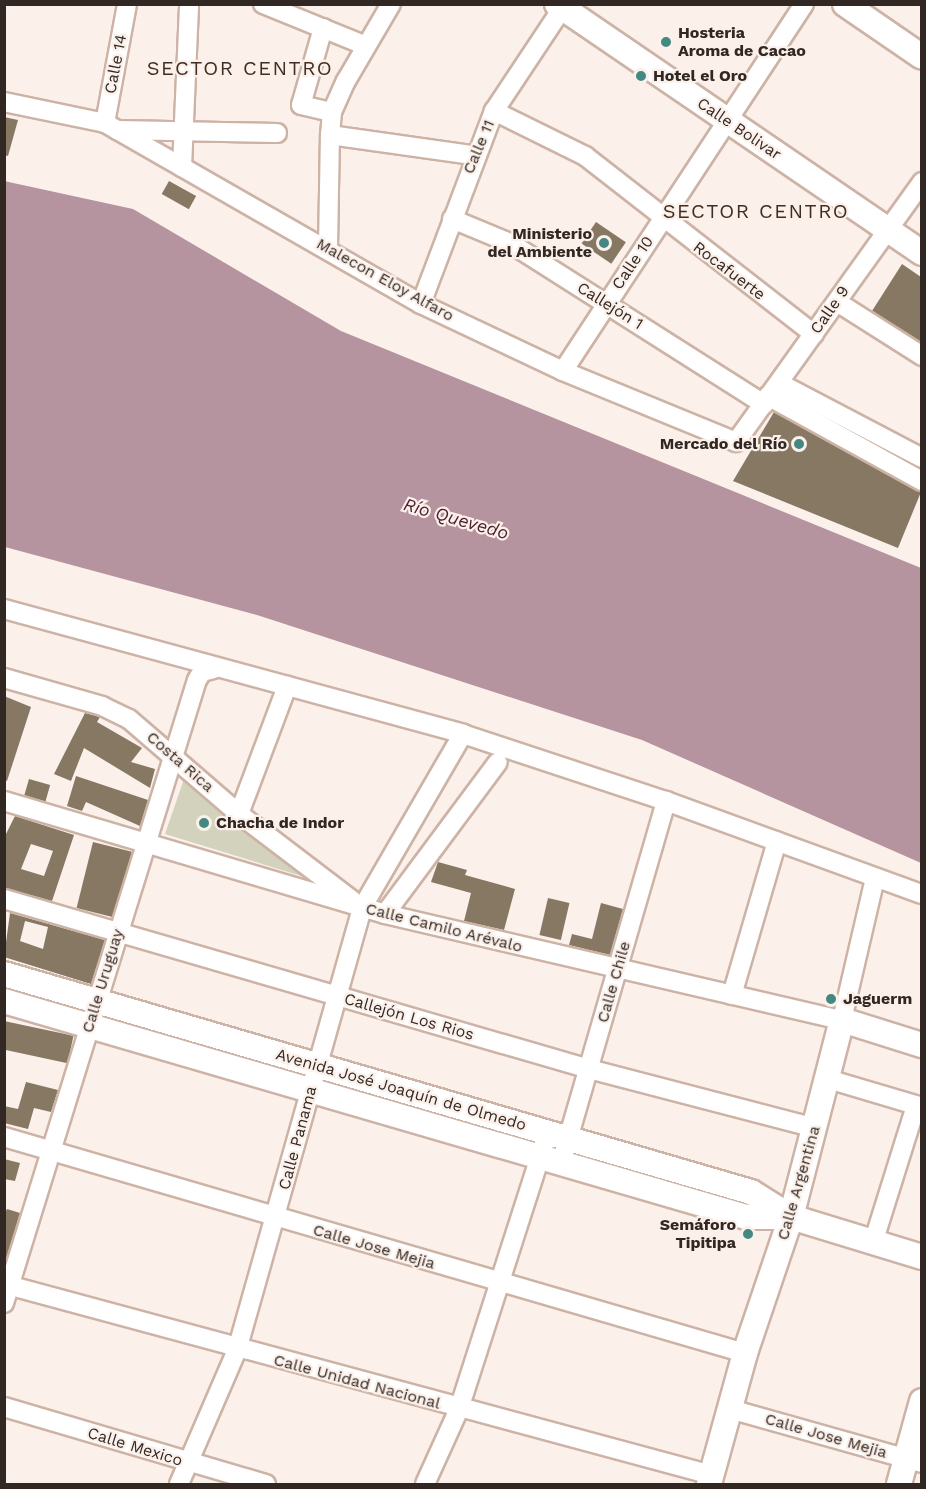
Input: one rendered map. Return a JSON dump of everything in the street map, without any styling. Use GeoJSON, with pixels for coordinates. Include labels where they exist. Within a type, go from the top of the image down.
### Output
{"type":"FeatureCollection","features":[{"type":"Feature","properties":{"kind":"main road"},"geometry":{"type":"LineString","coordinates":[[845,4],[921,57]]}},
{"type":"Feature","properties":{"kind":"main road","name":"Calle Bolivar"},"geometry":{"type":"LineString","coordinates":[[562,6],[921,253]]}},
{"type":"Feature","properties":{"kind":"main road","name":"Avenida José Joaquín de Olmedo"},"geometry":{"type":"LineString","coordinates":[[4,974],[751,1192],[791,1217],[921,1257]]}},
{"type":"Feature","properties":{"kind":"main road","name":"Avenida José Joaquín de Olmedo"},"geometry":{"type":"LineString","coordinates":[[4,1001],[90,1024],[746,1217],[791,1217]]}},
{"type":"Feature","properties":{"kind":"main road","name":"Calle Camilo Arévalo"},"geometry":{"type":"LineString","coordinates":[[842,1020],[890,1031],[921,1045]]}},
{"type":"Feature","properties":{"kind":"main road","name":"Calle Argentina"},"geometry":{"type":"LineString","coordinates":[[710,1480],[745,1353],[791,1217],[842,1020]]}},
{"type":"Feature","properties":{"kind":"main road","name":"Calle Camilo Arévalo"},"geometry":{"type":"LineString","coordinates":[[890,1031],[921,1029]]}},
{"type":"Feature","properties":{"kind":"main road"},"geometry":{"type":"LineString","coordinates":[[899,1485],[913,1461],[921,1401]]}},
{"type":"Feature","properties":{"kind":"street","name":"Calle 14"},"geometry":{"type":"LineString","coordinates":[[111,126],[127,4]]}},
{"type":"Feature","properties":{"kind":"street"},"geometry":{"type":"LineString","coordinates":[[182,167],[189,4]]}},
{"type":"Feature","properties":{"kind":"street"},"geometry":{"type":"LineString","coordinates":[[263,4],[364,45]]}},
{"type":"Feature","properties":{"kind":"street"},"geometry":{"type":"LineString","coordinates":[[328,248],[332,112],[364,45],[391,4]]}},
{"type":"Feature","properties":{"kind":"street","name":"Calle 10"},"geometry":{"type":"LineString","coordinates":[[563,371],[605,303],[729,122],[804,4]]}},
{"type":"Feature","properties":{"kind":"street","name":"Calle 11"},"geometry":{"type":"LineString","coordinates":[[421,304],[473,155],[494,111],[562,6]]}},
{"type":"Feature","properties":{"kind":"street"},"geometry":{"type":"LineString","coordinates":[[323,28],[301,105],[332,112]]}},
{"type":"Feature","properties":{"kind":"street"},"geometry":{"type":"LineString","coordinates":[[4,102],[111,126],[277,133]]}},
{"type":"Feature","properties":{"kind":"street","name":"Rocafuerte"},"geometry":{"type":"LineString","coordinates":[[494,111],[585,156],[662,221],[814,334]]}},
{"type":"Feature","properties":{"kind":"street","name":"Malecon Eloy Alfaro"},"geometry":{"type":"LineString","coordinates":[[111,126],[328,248],[421,304],[563,371],[727,442],[741,441]]}},
{"type":"Feature","properties":{"kind":"street"},"geometry":{"type":"LineString","coordinates":[[330,135],[473,155]]}},
{"type":"Feature","properties":{"kind":"street","name":"Calle 9"},"geometry":{"type":"LineString","coordinates":[[741,441],[770,395],[921,182]]}},
{"type":"Feature","properties":{"kind":"street","name":"Callejón 1"},"geometry":{"type":"LineString","coordinates":[[452,219],[510,243],[605,303],[770,395]]}},
{"type":"Feature","properties":{"kind":"street"},"geometry":{"type":"LineString","coordinates":[[837,302],[921,356]]}},
{"type":"Feature","properties":{"kind":"street"},"geometry":{"type":"LineString","coordinates":[[770,395],[921,458]]}},
{"type":"Feature","properties":{"kind":"street"},"geometry":{"type":"LineString","coordinates":[[770,395],[919,474]]}},
{"type":"Feature","properties":{"kind":"street"},"geometry":{"type":"LineString","coordinates":[[4,609],[214,669],[287,686],[463,734],[666,801],[921,894]]}},
{"type":"Feature","properties":{"kind":"street","name":"Calle Uruguay"},"geometry":{"type":"LineString","coordinates":[[7,1291],[198,677],[214,669]]}},
{"type":"Feature","properties":{"kind":"street","name":"Costa Rica"},"geometry":{"type":"LineString","coordinates":[[4,678],[109,708],[173,755],[239,814],[362,908]]}},
{"type":"Feature","properties":{"kind":"street"},"geometry":{"type":"LineString","coordinates":[[239,814],[287,686]]}},
{"type":"Feature","properties":{"kind":"street","name":"Calle Panama"},"geometry":{"type":"LineString","coordinates":[[179,1485],[190,1464],[237,1350],[362,908],[463,734]]}},
{"type":"Feature","properties":{"kind":"street"},"geometry":{"type":"LineString","coordinates":[[385,914],[498,762]]}},
{"type":"Feature","properties":{"kind":"street","name":"Calle Camilo Arévalo"},"geometry":{"type":"LineString","coordinates":[[4,801],[362,908],[618,971],[842,1020]]}},
{"type":"Feature","properties":{"kind":"street","name":"Calle Chile"},"geometry":{"type":"LineString","coordinates":[[425,1485],[459,1410],[558,1134],[589,1069],[666,801]]}},
{"type":"Feature","properties":{"kind":"street"},"geometry":{"type":"LineString","coordinates":[[732,995],[777,842]]}},
{"type":"Feature","properties":{"kind":"street","name":"Calle Argentina"},"geometry":{"type":"LineString","coordinates":[[842,1020],[875,878]]}},
{"type":"Feature","properties":{"kind":"street","name":"Callejón Los Rios"},"geometry":{"type":"LineString","coordinates":[[4,899],[589,1069],[815,1128]]}},
{"type":"Feature","properties":{"kind":"street"},"geometry":{"type":"LineString","coordinates":[[828,1079],[919,1106],[873,1243]]}},
{"type":"Feature","properties":{"kind":"street","name":"Calle Jose Mejia"},"geometry":{"type":"LineString","coordinates":[[4,1137],[502,1285],[745,1353]]}},
{"type":"Feature","properties":{"kind":"street","name":"Calle Unidad Nacional"},"geometry":{"type":"LineString","coordinates":[[7,1291],[237,1350],[710,1480]]}},
{"type":"Feature","properties":{"kind":"street","name":"Calle Mexico"},"geometry":{"type":"LineString","coordinates":[[4,1407],[266,1485]]}},
{"type":"Feature","properties":{"kind":"street","name":"Calle Jose Mejia"},"geometry":{"type":"LineString","coordinates":[[730,1409],[913,1461]]}},
{"type":"Feature","properties":{"kind":"green space"},"geometry":{"type":"Polygon","coordinates":[[[189,778],[301,876],[165,834],[184,779],[189,778]]]}},
{"type":"Feature","properties":{"kind":"water","name":"Río Quevedo"},"geometry":{"type":"Polygon","coordinates":[[[4,181],[133,209],[341,331],[921,568],[921,863],[642,740],[257,615],[5,547],[4,181]]]}},
{"type":"Feature","properties":{"kind":"building"},"geometry":{"type":"Polygon","coordinates":[[[4,117],[18,120],[8,156],[4,155],[4,117]]]}},
{"type":"Feature","properties":{"kind":"building"},"geometry":{"type":"Polygon","coordinates":[[[169,181],[196,196],[189,209],[162,194],[169,181]]]}},
{"type":"Feature","properties":{"kind":"building","name":"Ministerio del Ambiente"},"geometry":{"type":"Polygon","coordinates":[[[596,222],[626,242],[611,264],[581,244],[596,222]]]}},
{"type":"Feature","properties":{"kind":"building"},"geometry":{"type":"Polygon","coordinates":[[[902,264],[921,277],[921,342],[872,311],[902,264]]]}},
{"type":"Feature","properties":{"kind":"building","name":"Mercado del Río"},"geometry":{"type":"Polygon","coordinates":[[[774,412],[921,492],[898,548],[733,481],[774,412]]]}},
{"type":"Feature","properties":{"kind":"building"},"geometry":{"type":"Polygon","coordinates":[[[4,696],[31,707],[7,781],[4,780],[4,696]]]}},
{"type":"Feature","properties":{"kind":"building"},"geometry":{"type":"Polygon","coordinates":[[[85,713],[100,717],[97,722],[142,748],[131,762],[155,769],[150,788],[84,748],[71,781],[54,774],[85,713]]]}},
{"type":"Feature","properties":{"kind":"building"},"geometry":{"type":"Polygon","coordinates":[[[76,776],[148,800],[140,826],[86,802],[82,811],[67,806],[76,776]]]}},
{"type":"Feature","properties":{"kind":"building"},"geometry":{"type":"Polygon","coordinates":[[[29,779],[50,785],[45,801],[24,795],[29,779]]]}},
{"type":"Feature","properties":{"kind":"building"},"geometry":{"type":"Polygon","coordinates":[[[15,816],[74,835],[52,901],[4,888],[4,838],[15,816]],[[31,844],[21,869],[44,876],[53,851],[31,844]]]}},
{"type":"Feature","properties":{"kind":"building"},"geometry":{"type":"Polygon","coordinates":[[[93,842],[132,852],[115,918],[77,908],[93,842]]]}},
{"type":"Feature","properties":{"kind":"building"},"geometry":{"type":"Polygon","coordinates":[[[438,862],[467,870],[465,875],[515,889],[504,930],[464,921],[471,893],[431,882],[438,862]]]}},
{"type":"Feature","properties":{"kind":"building"},"geometry":{"type":"Polygon","coordinates":[[[548,898],[569,903],[561,940],[539,935],[548,898]]]}},
{"type":"Feature","properties":{"kind":"building"},"geometry":{"type":"Polygon","coordinates":[[[601,903],[623,909],[610,955],[569,945],[572,934],[592,939],[601,903]]]}},
{"type":"Feature","properties":{"kind":"building"},"geometry":{"type":"Polygon","coordinates":[[[10,913],[105,940],[91,984],[4,957],[10,913]],[[25,921],[20,941],[43,949],[48,927],[25,921]]]}},
{"type":"Feature","properties":{"kind":"building"},"geometry":{"type":"Polygon","coordinates":[[[4,1021],[73,1036],[68,1063],[4,1050],[4,1021]]]}},
{"type":"Feature","properties":{"kind":"building"},"geometry":{"type":"Polygon","coordinates":[[[26,1082],[58,1090],[51,1112],[34,1108],[28,1129],[4,1123],[4,1106],[18,1109],[26,1082]]]}},
{"type":"Feature","properties":{"kind":"building"},"geometry":{"type":"Polygon","coordinates":[[[4,1159],[20,1163],[15,1181],[4,1179],[4,1159]]]}},
{"type":"Feature","properties":{"kind":"building"},"geometry":{"type":"Polygon","coordinates":[[[7,1209],[20,1213],[6,1260],[4,1215],[7,1209]]]}},
{"type":"Feature","properties":{"kind":"place","name":"Hosteria Aroma de Cacao"},"geometry":{"type":"Point","coordinates":[666,42]}},
{"type":"Feature","properties":{"kind":"place","name":"Hotel el Oro"},"geometry":{"type":"Point","coordinates":[641,76]}},
{"type":"Feature","properties":{"kind":"place","name":"Ministerio del Ambiente"},"geometry":{"type":"Point","coordinates":[604,243]}},
{"type":"Feature","properties":{"kind":"place","name":"Mercado del Río"},"geometry":{"type":"Point","coordinates":[799,444]}},
{"type":"Feature","properties":{"kind":"place","name":"Chacha de Indor"},"geometry":{"type":"Point","coordinates":[204,823]}},
{"type":"Feature","properties":{"kind":"place","name":"Jaguerm"},"geometry":{"type":"Point","coordinates":[831,999]}},
{"type":"Feature","properties":{"kind":"place","name":"Semáforo Tipitipa"},"geometry":{"type":"Point","coordinates":[748,1234]}},
{"type":"Feature","properties":{"kind":"district","name":"SECTOR CENTRO"},"geometry":{"type":"Point","coordinates":[240,68]}},
{"type":"Feature","properties":{"kind":"district","name":"SECTOR CENTRO"},"geometry":{"type":"Point","coordinates":[756,211]}}]}
